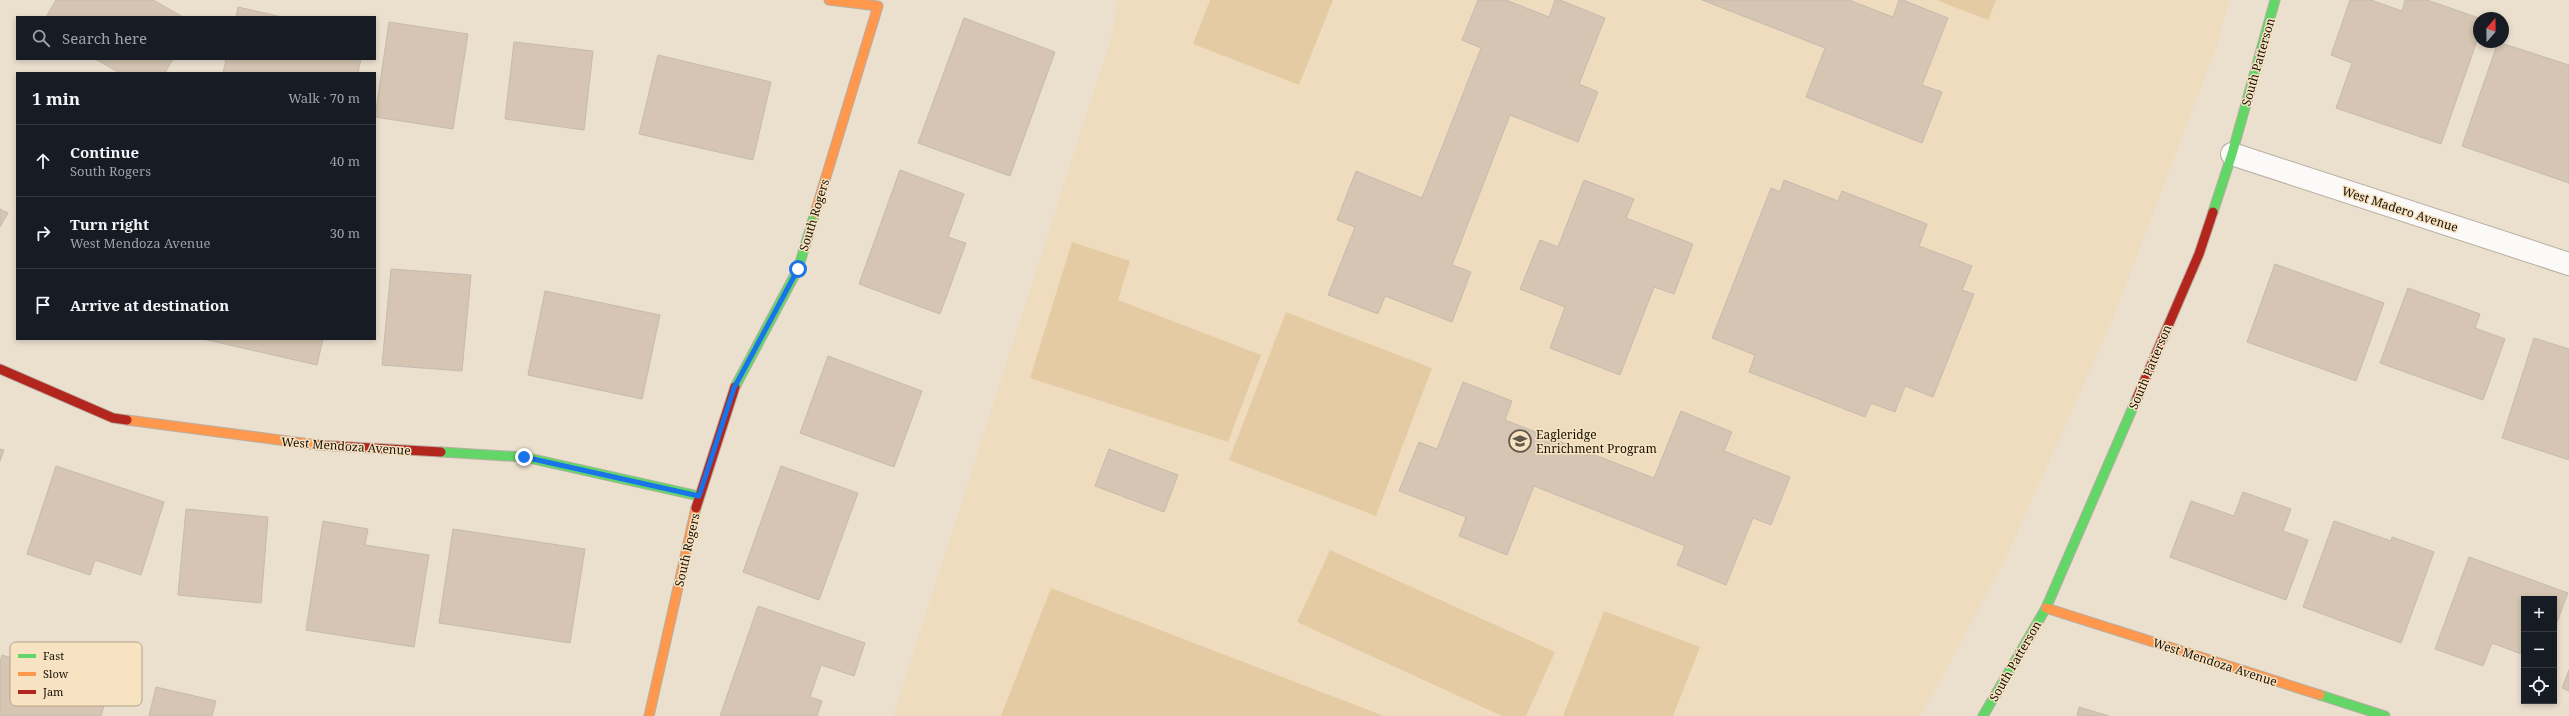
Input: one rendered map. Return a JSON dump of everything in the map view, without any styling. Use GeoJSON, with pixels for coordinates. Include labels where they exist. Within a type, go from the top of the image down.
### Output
{"type":"FeatureCollection","features":[{"type":"Feature","properties":{"kind":"street","name":"South Rogers"},"geometry":{"type":"LineString","coordinates":[[649,716],[699,496],[734,388],[798,269],[878,6],[829,0]]}},
{"type":"Feature","properties":{"kind":"street","name":"South Patterson"},"geometry":{"type":"LineString","coordinates":[[1983,716],[2046,608],[2199,254],[2232,154],[2275,0]]}},
{"type":"Feature","properties":{"kind":"street","name":"West Madero Avenue"},"geometry":{"type":"LineString","coordinates":[[2232,154],[2569,264]]}},
{"type":"Feature","properties":{"kind":"street","name":"West Mendoza Avenue"},"geometry":{"type":"LineString","coordinates":[[0,369],[113,418],[298,444],[524,457],[699,496]]}},
{"type":"Feature","properties":{"kind":"street","name":"West Mendoza Avenue"},"geometry":{"type":"LineString","coordinates":[[2046,608],[2385,716]]}},
{"type":"Feature","properties":{"kind":"shaded area","name":"Eagleridge Enrichment Program"},"geometry":{"type":"Polygon","coordinates":[[[1117,0],[2230,0],[2216,48],[2113,319],[2004,562],[1921,716],[893,716],[1113,32],[1117,0]]]}},
{"type":"Feature","properties":{"kind":"shaded area"},"geometry":{"type":"Polygon","coordinates":[[[1210,0],[1333,0],[1299,85],[1193,44],[1210,0]]]}},
{"type":"Feature","properties":{"kind":"shaded area"},"geometry":{"type":"Polygon","coordinates":[[[1936,0],[1996,0],[1988,20],[1936,0]]]}},
{"type":"Feature","properties":{"kind":"shaded area"},"geometry":{"type":"Polygon","coordinates":[[[1072,242],[1130,261],[1118,300],[1261,355],[1228,442],[1030,378],[1072,242]]]}},
{"type":"Feature","properties":{"kind":"shaded area"},"geometry":{"type":"Polygon","coordinates":[[[1286,312],[1432,368],[1376,516],[1229,460],[1286,312]]]}},
{"type":"Feature","properties":{"kind":"shaded area"},"geometry":{"type":"Polygon","coordinates":[[[1330,550],[1555,652],[1526,716],[1502,716],[1297,622],[1330,550]]]}},
{"type":"Feature","properties":{"kind":"shaded area"},"geometry":{"type":"Polygon","coordinates":[[[1051,588],[1384,716],[1001,716],[1051,588]]]}},
{"type":"Feature","properties":{"kind":"shaded area"},"geometry":{"type":"Polygon","coordinates":[[[1604,611],[1700,647],[1673,716],[1563,716],[1604,611]]]}},
{"type":"Feature","properties":{"kind":"building"},"geometry":{"type":"Polygon","coordinates":[[[56,0],[153,0],[181,16],[47,16],[56,0]]]}},
{"type":"Feature","properties":{"kind":"building"},"geometry":{"type":"Polygon","coordinates":[[[1478,0],[1506,0],[1549,17],[1555,0],[1560,0],[1605,18],[1579,84],[1598,92],[1578,142],[1510,115],[1452,265],[1471,272],[1452,322],[1385,296],[1378,314],[1328,295],[1355,227],[1337,220],[1356,171],[1422,198],[1481,48],[1462,40],[1478,0]]]}},
{"type":"Feature","properties":{"kind":"building"},"geometry":{"type":"Polygon","coordinates":[[[1702,0],[1849,0],[1893,17],[1899,0],[1903,0],[1948,18],[1922,85],[1942,92],[1922,143],[1806,97],[1825,48],[1702,0]]]}},
{"type":"Feature","properties":{"kind":"building"},"geometry":{"type":"Polygon","coordinates":[[[2350,0],[2371,0],[2402,11],[2405,0],[2427,0],[2473,16],[2473,48],[2474,48],[2441,144],[2336,108],[2352,63],[2331,55],[2350,0]]]}},
{"type":"Feature","properties":{"kind":"building"},"geometry":{"type":"Polygon","coordinates":[[[238,7],[278,16],[236,16],[238,7]]]}},
{"type":"Feature","properties":{"kind":"building"},"geometry":{"type":"Polygon","coordinates":[[[964,18],[1055,52],[1010,176],[918,143],[964,18]]]}},
{"type":"Feature","properties":{"kind":"building"},"geometry":{"type":"Polygon","coordinates":[[[389,22],[468,34],[453,129],[376,117],[389,22]]]}},
{"type":"Feature","properties":{"kind":"building"},"geometry":{"type":"Polygon","coordinates":[[[514,42],[593,51],[584,130],[505,119],[514,42]]]}},
{"type":"Feature","properties":{"kind":"building"},"geometry":{"type":"Polygon","coordinates":[[[2509,46],[2569,65],[2569,183],[2462,146],[2496,48],[2509,48],[2509,46]]]}},
{"type":"Feature","properties":{"kind":"building"},"geometry":{"type":"Polygon","coordinates":[[[658,55],[771,82],[753,160],[639,134],[658,55]]]}},
{"type":"Feature","properties":{"kind":"building"},"geometry":{"type":"Polygon","coordinates":[[[97,60],[172,60],[166,72],[118,72],[97,60]]]}},
{"type":"Feature","properties":{"kind":"building"},"geometry":{"type":"Polygon","coordinates":[[[226,60],[361,60],[358,72],[223,72],[226,60]]]}},
{"type":"Feature","properties":{"kind":"building"},"geometry":{"type":"Polygon","coordinates":[[[900,170],[964,194],[948,237],[966,243],[940,314],[859,284],[900,170]]]}},
{"type":"Feature","properties":{"kind":"building"},"geometry":{"type":"Polygon","coordinates":[[[1584,180],[1634,199],[1626,218],[1693,244],[1674,294],[1654,287],[1620,375],[1550,348],[1565,307],[1520,289],[1540,240],[1558,247],[1584,180]]]}},
{"type":"Feature","properties":{"kind":"building"},"geometry":{"type":"Polygon","coordinates":[[[1784,180],[1838,201],[1842,191],[1927,224],[1919,246],[1972,266],[1962,290],[1974,294],[1933,397],[1905,386],[1895,412],[1871,403],[1865,417],[1749,372],[1755,355],[1712,338],[1771,188],[1780,192],[1784,180]]]}},
{"type":"Feature","properties":{"kind":"building"},"geometry":{"type":"Polygon","coordinates":[[[0,209],[8,213],[0,227],[0,209]]]}},
{"type":"Feature","properties":{"kind":"building"},"geometry":{"type":"Polygon","coordinates":[[[2275,264],[2384,303],[2356,381],[2247,342],[2275,264]]]}},
{"type":"Feature","properties":{"kind":"building"},"geometry":{"type":"Polygon","coordinates":[[[391,269],[471,275],[462,371],[382,365],[391,269]]]}},
{"type":"Feature","properties":{"kind":"building"},"geometry":{"type":"Polygon","coordinates":[[[2408,288],[2480,314],[2475,328],[2505,339],[2483,400],[2380,363],[2408,288]]]}},
{"type":"Feature","properties":{"kind":"building"},"geometry":{"type":"Polygon","coordinates":[[[545,291],[660,315],[642,399],[528,375],[545,291]]]}},
{"type":"Feature","properties":{"kind":"building"},"geometry":{"type":"Polygon","coordinates":[[[2534,338],[2569,349],[2569,460],[2502,438],[2534,338]]]}},
{"type":"Feature","properties":{"kind":"building"},"geometry":{"type":"Polygon","coordinates":[[[207,340],[323,340],[317,365],[207,340]]]}},
{"type":"Feature","properties":{"kind":"building"},"geometry":{"type":"Polygon","coordinates":[[[828,356],[922,391],[894,467],[800,433],[828,356]]]}},
{"type":"Feature","properties":{"kind":"building"},"geometry":{"type":"Polygon","coordinates":[[[1463,382],[1512,401],[1505,420],[1654,478],[1681,411],[1732,432],[1724,451],[1790,477],[1771,525],[1753,518],[1726,585],[1677,565],[1685,546],[1534,486],[1507,555],[1459,536],[1466,517],[1399,491],[1419,442],[1437,449],[1463,382]]]}},
{"type":"Feature","properties":{"kind":"building"},"geometry":{"type":"Polygon","coordinates":[[[0,449],[4,450],[0,461],[0,449]]]}},
{"type":"Feature","properties":{"kind":"building"},"geometry":{"type":"Polygon","coordinates":[[[1109,449],[1178,475],[1164,512],[1095,486],[1109,449]]]}},
{"type":"Feature","properties":{"kind":"building"},"geometry":{"type":"Polygon","coordinates":[[[56,466],[164,502],[141,575],[95,560],[90,575],[27,554],[56,466]]]}},
{"type":"Feature","properties":{"kind":"building"},"geometry":{"type":"Polygon","coordinates":[[[781,466],[858,493],[819,600],[743,572],[781,466]]]}},
{"type":"Feature","properties":{"kind":"building"},"geometry":{"type":"Polygon","coordinates":[[[2243,492],[2291,509],[2283,531],[2308,540],[2286,600],[2170,557],[2191,501],[2234,516],[2243,492]]]}},
{"type":"Feature","properties":{"kind":"building"},"geometry":{"type":"Polygon","coordinates":[[[186,509],[268,517],[261,603],[178,595],[186,509]]]}},
{"type":"Feature","properties":{"kind":"building"},"geometry":{"type":"Polygon","coordinates":[[[323,521],[368,529],[365,545],[429,555],[414,647],[306,630],[323,521]]]}},
{"type":"Feature","properties":{"kind":"building"},"geometry":{"type":"Polygon","coordinates":[[[2334,521],[2391,541],[2392,537],[2434,552],[2401,643],[2303,607],[2334,521]]]}},
{"type":"Feature","properties":{"kind":"building"},"geometry":{"type":"Polygon","coordinates":[[[453,529],[585,549],[570,643],[439,623],[453,529]]]}},
{"type":"Feature","properties":{"kind":"building"},"geometry":{"type":"Polygon","coordinates":[[[2469,557],[2568,593],[2557,622],[2557,596],[2521,596],[2521,654],[2492,643],[2483,666],[2435,649],[2469,557]]]}},
{"type":"Feature","properties":{"kind":"building"},"geometry":{"type":"Polygon","coordinates":[[[758,606],[865,643],[854,676],[821,665],[810,697],[822,701],[817,716],[720,716],[758,606]]]}},
{"type":"Feature","properties":{"kind":"building"},"geometry":{"type":"Polygon","coordinates":[[[2,655],[10,658],[10,706],[104,706],[101,716],[0,716],[0,662],[2,655]]]}},
{"type":"Feature","properties":{"kind":"building"},"geometry":{"type":"Polygon","coordinates":[[[2569,670],[2569,691],[2562,688],[2569,670]]]}},
{"type":"Feature","properties":{"kind":"building"},"geometry":{"type":"Polygon","coordinates":[[[156,687],[216,701],[212,716],[149,716],[156,687]]]}},
{"type":"Feature","properties":{"kind":"building"},"geometry":{"type":"Polygon","coordinates":[[[2079,707],[2109,716],[2077,716],[2079,707]]]}},
{"type":"Feature","properties":{"kind":"traffic: fast"},"geometry":{"type":"LineString","coordinates":[[2213,212],[2232,154],[2275,0]]}},
{"type":"Feature","properties":{"kind":"traffic: fast"},"geometry":{"type":"LineString","coordinates":[[735,387],[798,269],[815,213]]}},
{"type":"Feature","properties":{"kind":"traffic: fast"},"geometry":{"type":"LineString","coordinates":[[1983,716],[2046,608],[2137,398]]}},
{"type":"Feature","properties":{"kind":"traffic: fast"},"geometry":{"type":"LineString","coordinates":[[441,452],[524,457],[699,496]]}},
{"type":"Feature","properties":{"kind":"traffic: fast"},"geometry":{"type":"LineString","coordinates":[[2320,695],[2385,716]]}},
{"type":"Feature","properties":{"kind":"traffic: slow"},"geometry":{"type":"LineString","coordinates":[[815,213],[878,6],[829,0]]}},
{"type":"Feature","properties":{"kind":"traffic: slow"},"geometry":{"type":"LineString","coordinates":[[127,420],[318,445]]}},
{"type":"Feature","properties":{"kind":"traffic: slow"},"geometry":{"type":"LineString","coordinates":[[649,716],[696,508]]}},
{"type":"Feature","properties":{"kind":"traffic: slow"},"geometry":{"type":"LineString","coordinates":[[2046,608],[2320,695]]}},
{"type":"Feature","properties":{"kind":"traffic: jam"},"geometry":{"type":"LineString","coordinates":[[2137,398],[2199,254],[2213,212]]}},
{"type":"Feature","properties":{"kind":"traffic: jam"},"geometry":{"type":"LineString","coordinates":[[0,369],[113,418],[127,420]]}},
{"type":"Feature","properties":{"kind":"traffic: jam"},"geometry":{"type":"LineString","coordinates":[[696,508],[735,387]]}},
{"type":"Feature","properties":{"kind":"traffic: jam"},"geometry":{"type":"LineString","coordinates":[[318,445],[441,452]]}},
{"type":"Feature","properties":{"kind":"place","name":"Eagleridge Enrichment Program"},"geometry":{"type":"Point","coordinates":[1520,441]}},
{"type":"Feature","properties":{"kind":"route"},"geometry":{"type":"LineString","coordinates":[[524,457],[699,496],[734,388],[798,269]]}}]}
